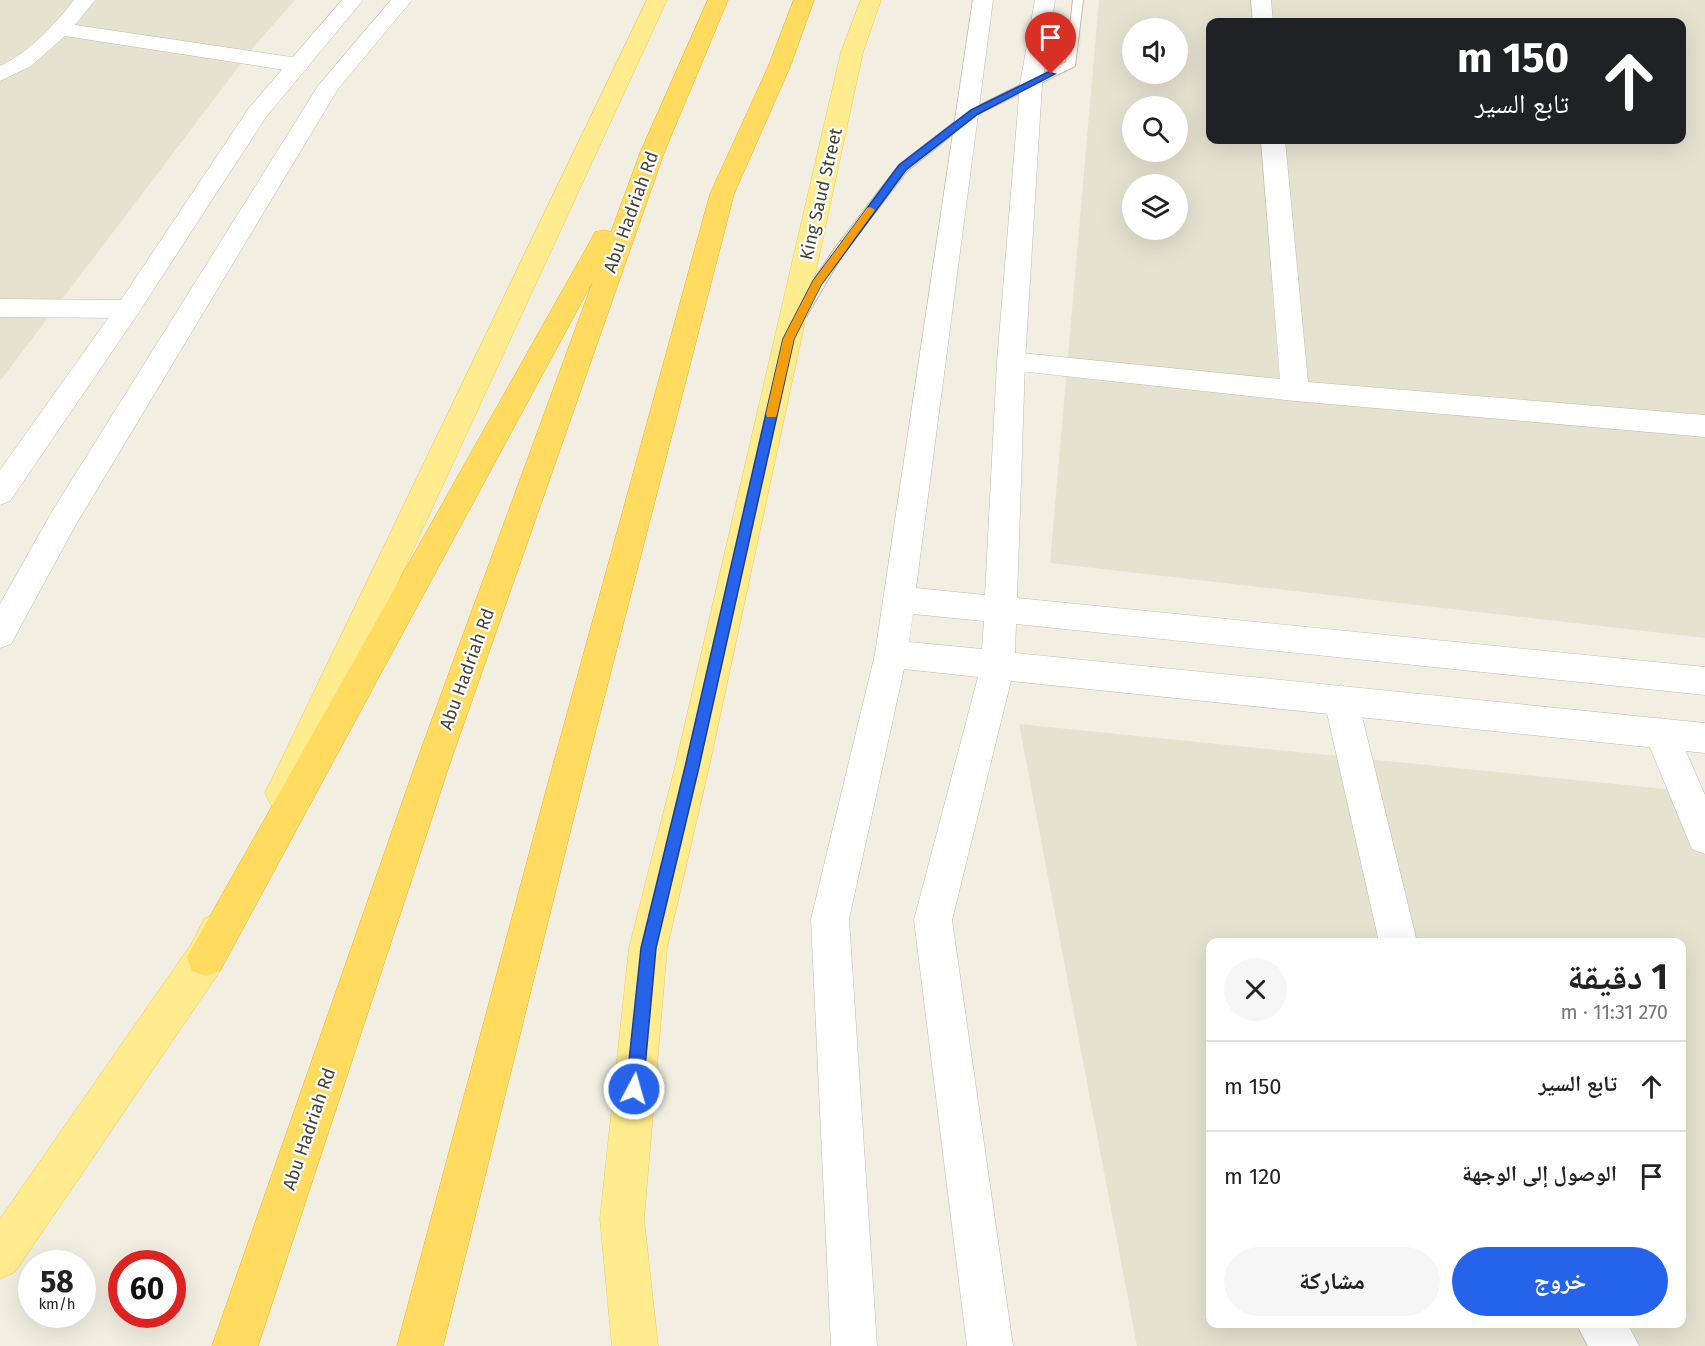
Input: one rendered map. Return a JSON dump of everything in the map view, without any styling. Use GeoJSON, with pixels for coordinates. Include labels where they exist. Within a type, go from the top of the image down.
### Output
{"type":"FeatureCollection","features":[{"type":"Feature","properties":{"kind":"highway","name":"Abu Hadriah Rd"},"geometry":{"type":"LineString","coordinates":[[235,1346],[433,763],[652,153],[718,0]]}},
{"type":"Feature","properties":{"kind":"highway"},"geometry":{"type":"LineString","coordinates":[[420,1346],[567,776],[722,194],[780,67],[804,0]]}},
{"type":"Feature","properties":{"kind":"highway"},"geometry":{"type":"LineString","coordinates":[[206,957],[652,153]]}},
{"type":"Feature","properties":{"kind":"main road"},"geometry":{"type":"LineString","coordinates":[[0,1257],[206,957],[657,0]]}},
{"type":"Feature","properties":{"kind":"main road","name":"King Saud Street"},"geometry":{"type":"LineString","coordinates":[[635,1346],[622,1219],[648,948],[695,756],[852,52],[871,0]]}},
{"type":"Feature","properties":{"kind":"street"},"geometry":{"type":"LineString","coordinates":[[0,74],[26,59],[59,29],[85,0]]}},
{"type":"Feature","properties":{"kind":"street"},"geometry":{"type":"LineString","coordinates":[[0,493],[128,309],[257,113],[353,0]]}},
{"type":"Feature","properties":{"kind":"street"},"geometry":{"type":"LineString","coordinates":[[0,634],[64,519],[329,86],[402,0]]}},
{"type":"Feature","properties":{"kind":"street"},"geometry":{"type":"LineString","coordinates":[[854,1346],[830,920],[891,654],[982,0]]}},
{"type":"Feature","properties":{"kind":"street"},"geometry":{"type":"LineString","coordinates":[[990,1346],[933,920],[998,664],[1011,362],[1031,84],[1045,0]]}},
{"type":"Feature","properties":{"kind":"street"},"geometry":{"type":"LineString","coordinates":[[1262,0],[1263,18]]}},
{"type":"Feature","properties":{"kind":"street"},"geometry":{"type":"LineString","coordinates":[[59,29],[298,65]]}},
{"type":"Feature","properties":{"kind":"street"},"geometry":{"type":"LineString","coordinates":[[1274,144],[1295,391]]}},
{"type":"Feature","properties":{"kind":"street"},"geometry":{"type":"LineString","coordinates":[[0,308],[128,309]]}},
{"type":"Feature","properties":{"kind":"street"},"geometry":{"type":"LineString","coordinates":[[1011,362],[1295,391],[1705,426]]}},
{"type":"Feature","properties":{"kind":"street"},"geometry":{"type":"LineString","coordinates":[[899,599],[1705,681]]}},
{"type":"Feature","properties":{"kind":"street"},"geometry":{"type":"LineString","coordinates":[[891,654],[1705,738]]}},
{"type":"Feature","properties":{"kind":"street"},"geometry":{"type":"LineString","coordinates":[[1341,700],[1397,938]]}},
{"type":"Feature","properties":{"kind":"street"},"geometry":{"type":"LineString","coordinates":[[1660,733],[1705,837]]}},
{"type":"Feature","properties":{"kind":"street"},"geometry":{"type":"LineString","coordinates":[[1602,1328],[1616,1346]]}},
{"type":"Feature","properties":{"kind":"lane"},"geometry":{"type":"LineString","coordinates":[[788,339],[817,284],[903,168],[965,119],[1071,64],[1078,0]]}},
{"type":"Feature","properties":{"kind":"shaded area"},"geometry":{"type":"Polygon","coordinates":[[[0,0],[295,0],[256,44],[0,381],[0,0]]]}},
{"type":"Feature","properties":{"kind":"shaded area"},"geometry":{"type":"Polygon","coordinates":[[[1099,0],[1705,0],[1705,638],[1050,563],[1099,0]]]}},
{"type":"Feature","properties":{"kind":"shaded area"},"geometry":{"type":"Polygon","coordinates":[[[1019,724],[1705,793],[1705,1346],[1137,1346],[1019,724]]]}},
{"type":"Feature","properties":{"kind":"slow traffic"},"geometry":{"type":"LineString","coordinates":[[771,414],[788,339],[817,284],[870,210]]}},
{"type":"Feature","properties":{"kind":"route"},"geometry":{"type":"LineString","coordinates":[[634,1089],[648,948],[692,767],[788,339],[817,284],[839,251],[903,168],[974,112],[1051,74]]}}]}
